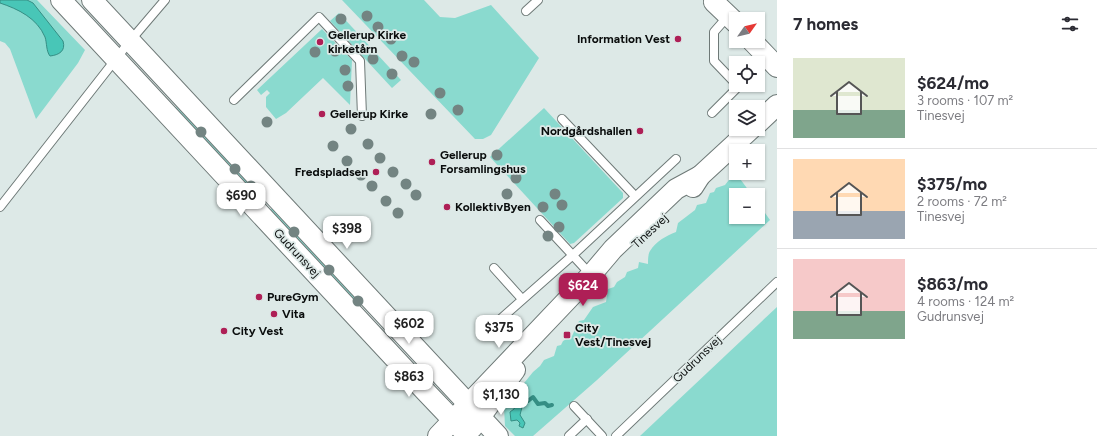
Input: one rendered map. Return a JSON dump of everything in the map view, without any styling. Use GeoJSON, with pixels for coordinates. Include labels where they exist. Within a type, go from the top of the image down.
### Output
{"type":"FeatureCollection","features":[{"type":"Feature","properties":{"kind":"street","name":"Gudrunsvej"},"geometry":{"type":"LineString","coordinates":[[61,0],[467,436]]}},
{"type":"Feature","properties":{"kind":"street","name":"Gudrunsvej"},"geometry":{"type":"LineString","coordinates":[[92,0],[273,194],[428,349],[475,411],[498,436]]}},
{"type":"Feature","properties":{"kind":"street"},"geometry":{"type":"LineString","coordinates":[[713,0],[729,16]]}},
{"type":"Feature","properties":{"kind":"street"},"geometry":{"type":"LineString","coordinates":[[759,48],[777,67]]}},
{"type":"Feature","properties":{"kind":"street"},"geometry":{"type":"LineString","coordinates":[[765,116],[777,105]]}},
{"type":"Feature","properties":{"kind":"street","name":"Tinesvej"},"geometry":{"type":"LineString","coordinates":[[467,436],[475,411],[552,316],[591,276],[621,257],[685,198],[700,176],[743,136]]}},
{"type":"Feature","properties":{"kind":"street"},"geometry":{"type":"LineString","coordinates":[[256,210],[273,194]]}},
{"type":"Feature","properties":{"kind":"street"},"geometry":{"type":"LineString","coordinates":[[405,370],[428,349]]}},
{"type":"Feature","properties":{"kind":"street","name":"Tinesvej"},"geometry":{"type":"LineString","coordinates":[[438,436],[453,421],[475,411]]}},
{"type":"Feature","properties":{"kind":"lane"},"geometry":{"type":"LineString","coordinates":[[0,207],[130,41],[165,0]]}},
{"type":"Feature","properties":{"kind":"lane"},"geometry":{"type":"LineString","coordinates":[[526,11],[538,0]]}},
{"type":"Feature","properties":{"kind":"lane"},"geometry":{"type":"LineString","coordinates":[[234,100],[319,17],[360,61],[362,116]]}},
{"type":"Feature","properties":{"kind":"lane"},"geometry":{"type":"LineString","coordinates":[[729,21],[714,32],[714,61],[729,77]]}},
{"type":"Feature","properties":{"kind":"lane"},"geometry":{"type":"LineString","coordinates":[[712,112],[733,92]]}},
{"type":"Feature","properties":{"kind":"lane"},"geometry":{"type":"LineString","coordinates":[[562,119],[635,196]]}},
{"type":"Feature","properties":{"kind":"lane"},"geometry":{"type":"LineString","coordinates":[[487,330],[573,255],[676,159]]}},
{"type":"Feature","properties":{"kind":"lane"},"geometry":{"type":"LineString","coordinates":[[540,220],[591,276]]}},
{"type":"Feature","properties":{"kind":"lane"},"geometry":{"type":"LineString","coordinates":[[494,268],[522,299]]}},
{"type":"Feature","properties":{"kind":"lane","name":"Gudrunsvej"},"geometry":{"type":"LineString","coordinates":[[616,436],[777,282]]}},
{"type":"Feature","properties":{"kind":"lane"},"geometry":{"type":"LineString","coordinates":[[574,406],[602,436]]}},
{"type":"Feature","properties":{"kind":"lane"},"geometry":{"type":"LineString","coordinates":[[569,436],[587,419]]}},
{"type":"Feature","properties":{"kind":"shaded area"},"geometry":{"type":"Polygon","coordinates":[[[0,0],[37,0],[85,50],[78,63],[36,119],[10,49],[5,43],[0,41],[0,0]]]}},
{"type":"Feature","properties":{"kind":"shaded area"},"geometry":{"type":"Polygon","coordinates":[[[0,0],[27,0],[33,3],[63,41],[63,50],[56,55],[50,56],[42,30],[32,19],[14,8],[0,3],[0,0]]]}},
{"type":"Feature","properties":{"kind":"shaded area"},"geometry":{"type":"Polygon","coordinates":[[[342,0],[424,0],[440,17],[455,18],[491,5],[539,58],[491,135],[483,139],[475,139],[342,0]]]}},
{"type":"Feature","properties":{"kind":"shaded area"},"geometry":{"type":"Polygon","coordinates":[[[339,13],[401,80],[392,88],[330,21],[339,13]]]}},
{"type":"Feature","properties":{"kind":"shaded area"},"geometry":{"type":"Polygon","coordinates":[[[322,29],[352,60],[350,105],[323,78],[286,113],[276,119],[266,107],[266,97],[270,93],[267,90],[261,95],[257,90],[322,29]]]}},
{"type":"Feature","properties":{"kind":"shaded area"},"geometry":{"type":"Polygon","coordinates":[[[176,107],[205,134],[258,190],[257,193],[255,194],[174,109],[176,107]]]}},
{"type":"Feature","properties":{"kind":"shaded area"},"geometry":{"type":"Polygon","coordinates":[[[544,108],[623,193],[623,198],[574,243],[570,244],[490,157],[544,108]]]}},
{"type":"Feature","properties":{"kind":"shaded area"},"geometry":{"type":"Polygon","coordinates":[[[729,180],[741,180],[747,188],[729,188],[729,224],[765,224],[765,213],[770,220],[597,380],[533,436],[515,436],[505,426],[504,408],[533,372],[544,360],[554,356],[557,346],[561,345],[563,341],[572,336],[579,321],[584,320],[593,307],[606,302],[608,289],[614,287],[617,282],[625,277],[627,272],[638,268],[639,262],[648,264],[649,252],[652,247],[665,237],[676,232],[678,223],[695,210],[697,205],[706,203],[710,193],[714,192],[716,188],[725,185],[729,180]]]}},
{"type":"Feature","properties":{"kind":"shaded area"},"geometry":{"type":"Polygon","coordinates":[[[274,208],[362,302],[359,306],[271,213],[271,209],[274,208]]]}},
{"type":"Feature","properties":{"kind":"shaded area"},"geometry":{"type":"Polygon","coordinates":[[[777,307],[777,436],[640,436],[777,307]]]}},
{"type":"Feature","properties":{"kind":"shaded area"},"geometry":{"type":"Polygon","coordinates":[[[518,398],[522,407],[520,415],[525,423],[523,428],[519,426],[520,423],[517,420],[511,421],[510,412],[514,409],[518,398]]]}},
{"type":"Feature","properties":{"kind":"waterway"},"geometry":{"type":"LineString","coordinates":[[519,400],[525,397],[528,401],[533,397],[538,404],[545,403],[548,406],[552,405]]}},
{"type":"Feature","properties":{"kind":"place","name":"Information Vest"},"geometry":{"type":"Point","coordinates":[678,39]}},
{"type":"Feature","properties":{"kind":"place","name":"Gellerup Kirke kirketårn"},"geometry":{"type":"Point","coordinates":[320,42]}},
{"type":"Feature","properties":{"kind":"place","name":"Gellerup Kirke"},"geometry":{"type":"Point","coordinates":[322,114]}},
{"type":"Feature","properties":{"kind":"place","name":"Nordgårdshallen"},"geometry":{"type":"Point","coordinates":[640,131]}},
{"type":"Feature","properties":{"kind":"place","name":"Gellerup Forsamlingshus"},"geometry":{"type":"Point","coordinates":[432,162]}},
{"type":"Feature","properties":{"kind":"place","name":"Fredspladsen"},"geometry":{"type":"Point","coordinates":[376,172]}},
{"type":"Feature","properties":{"kind":"place","name":"KollektivByen"},"geometry":{"type":"Point","coordinates":[447,207]}},
{"type":"Feature","properties":{"kind":"place","name":"PureGym"},"geometry":{"type":"Point","coordinates":[259,297]}},
{"type":"Feature","properties":{"kind":"place","name":"Vita"},"geometry":{"type":"Point","coordinates":[274,314]}},
{"type":"Feature","properties":{"kind":"place","name":"City Vest"},"geometry":{"type":"Point","coordinates":[224,331]}},
{"type":"Feature","properties":{"kind":"place","name":"City Vest/Tinesvej"},"geometry":{"type":"Point","coordinates":[567,335]}}]}
